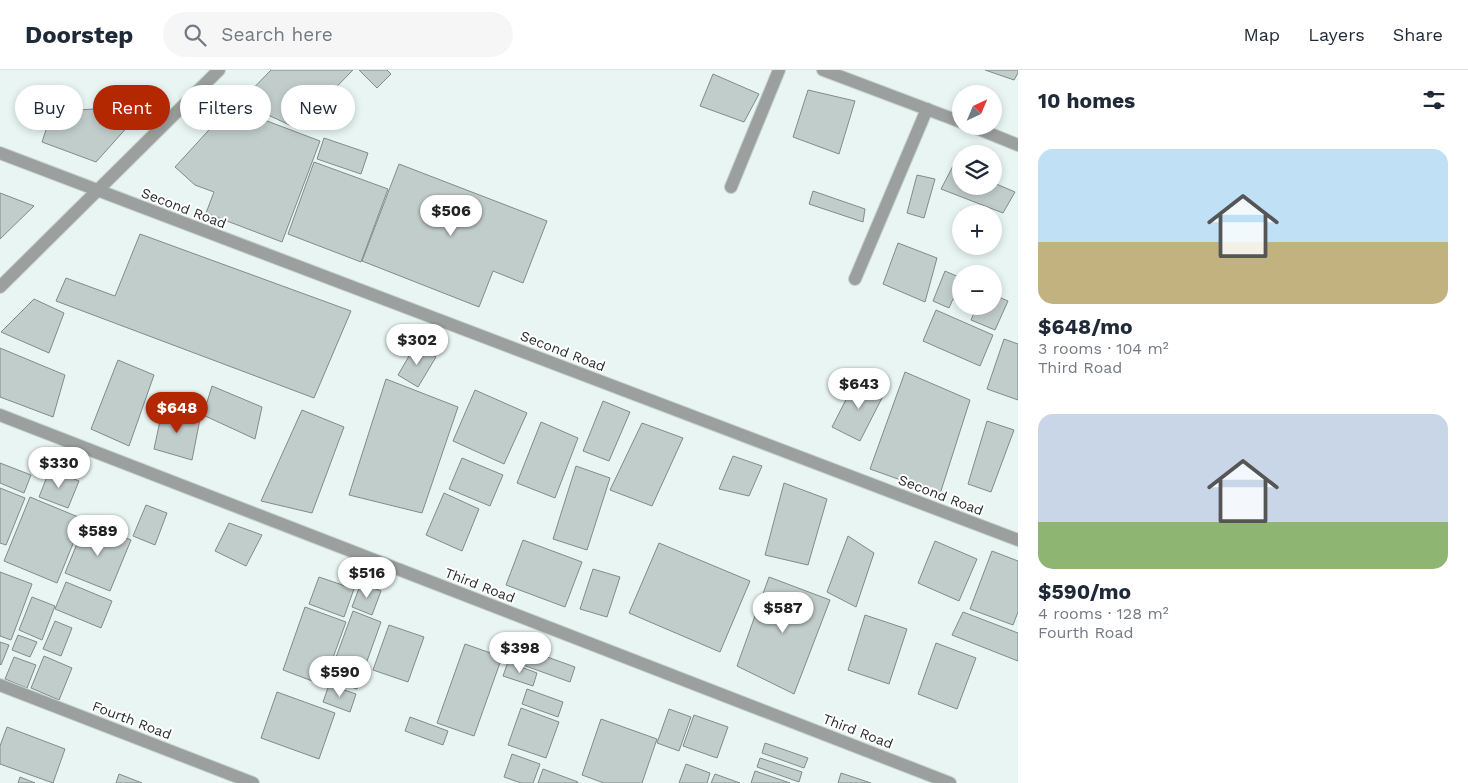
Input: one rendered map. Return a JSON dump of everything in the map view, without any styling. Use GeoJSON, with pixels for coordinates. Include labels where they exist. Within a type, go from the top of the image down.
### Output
{"type":"FeatureCollection","features":[{"type":"Feature","properties":{"kind":"street"},"geometry":{"type":"LineString","coordinates":[[0,287],[219,70]]}},
{"type":"Feature","properties":{"kind":"street"},"geometry":{"type":"LineString","coordinates":[[731,187],[779,70]]}},
{"type":"Feature","properties":{"kind":"street"},"geometry":{"type":"LineString","coordinates":[[823,70],[952,118]]}},
{"type":"Feature","properties":{"kind":"street"},"geometry":{"type":"LineString","coordinates":[[855,279],[928,109]]}},
{"type":"Feature","properties":{"kind":"street"},"geometry":{"type":"LineString","coordinates":[[993,135],[1018,145]]}},
{"type":"Feature","properties":{"kind":"street","name":"Second Road"},"geometry":{"type":"LineString","coordinates":[[0,153],[1018,540]]}},
{"type":"Feature","properties":{"kind":"street","name":"Third Road"},"geometry":{"type":"LineString","coordinates":[[0,415],[950,783]]}},
{"type":"Feature","properties":{"kind":"street","name":"Fourth Road"},"geometry":{"type":"LineString","coordinates":[[0,685],[252,783]]}},
{"type":"Feature","properties":{"kind":"building"},"geometry":{"type":"Polygon","coordinates":[[[271,70],[353,70],[338,85],[281,85],[281,121],[271,116],[271,85],[256,85],[271,70]]]}},
{"type":"Feature","properties":{"kind":"building"},"geometry":{"type":"Polygon","coordinates":[[[359,70],[387,70],[391,74],[377,88],[359,70]]]}},
{"type":"Feature","properties":{"kind":"building"},"geometry":{"type":"Polygon","coordinates":[[[985,70],[1018,70],[1018,73],[1014,80],[985,70]]]}},
{"type":"Feature","properties":{"kind":"building"},"geometry":{"type":"Polygon","coordinates":[[[713,74],[759,94],[744,122],[700,106],[713,74]]]}},
{"type":"Feature","properties":{"kind":"building"},"geometry":{"type":"Polygon","coordinates":[[[808,90],[855,101],[839,154],[793,137],[808,90]]]}},
{"type":"Feature","properties":{"kind":"building"},"geometry":{"type":"Polygon","coordinates":[[[93,109],[93,130],[125,130],[96,162],[42,142],[46,130],[83,130],[83,110],[93,109]]]}},
{"type":"Feature","properties":{"kind":"building"},"geometry":{"type":"Polygon","coordinates":[[[271,122],[281,126],[281,130],[291,130],[320,141],[282,242],[206,213],[214,192],[195,185],[175,167],[209,130],[271,130],[271,122]]]}},
{"type":"Feature","properties":{"kind":"building"},"geometry":{"type":"Polygon","coordinates":[[[324,138],[368,153],[361,174],[317,159],[324,138]]]}},
{"type":"Feature","properties":{"kind":"building"},"geometry":{"type":"Polygon","coordinates":[[[314,162],[388,189],[361,262],[288,234],[314,162]]]}},
{"type":"Feature","properties":{"kind":"building"},"geometry":{"type":"Polygon","coordinates":[[[399,164],[547,221],[523,283],[493,271],[479,307],[362,261],[399,164]]]}},
{"type":"Feature","properties":{"kind":"building"},"geometry":{"type":"Polygon","coordinates":[[[952,168],[952,193],[941,189],[952,168]]]}},
{"type":"Feature","properties":{"kind":"building"},"geometry":{"type":"Polygon","coordinates":[[[917,175],[935,179],[924,218],[907,213],[917,175]]]}},
{"type":"Feature","properties":{"kind":"building"},"geometry":{"type":"Polygon","coordinates":[[[1002,186],[1015,192],[1003,213],[1002,205],[982,205],[956,195],[1002,195],[1002,186]]]}},
{"type":"Feature","properties":{"kind":"building"},"geometry":{"type":"Polygon","coordinates":[[[813,191],[865,209],[863,222],[809,204],[813,191]]]}},
{"type":"Feature","properties":{"kind":"building"},"geometry":{"type":"Polygon","coordinates":[[[0,193],[34,206],[0,239],[0,193]]]}},
{"type":"Feature","properties":{"kind":"building"},"geometry":{"type":"Polygon","coordinates":[[[140,234],[351,311],[314,398],[56,301],[66,278],[115,296],[140,234]]]}},
{"type":"Feature","properties":{"kind":"building"},"geometry":{"type":"Polygon","coordinates":[[[898,243],[937,258],[925,302],[883,284],[898,243]]]}},
{"type":"Feature","properties":{"kind":"building"},"geometry":{"type":"Polygon","coordinates":[[[945,271],[952,274],[952,301],[949,308],[933,301],[945,271]]]}},
{"type":"Feature","properties":{"kind":"building"},"geometry":{"type":"Polygon","coordinates":[[[1002,298],[1008,301],[1002,314],[1002,298]]]}},
{"type":"Feature","properties":{"kind":"building"},"geometry":{"type":"Polygon","coordinates":[[[34,299],[64,313],[49,353],[1,332],[34,299]]]}},
{"type":"Feature","properties":{"kind":"building"},"geometry":{"type":"Polygon","coordinates":[[[936,310],[993,335],[980,366],[923,341],[936,310]]]}},
{"type":"Feature","properties":{"kind":"building"},"geometry":{"type":"Polygon","coordinates":[[[973,315],[1002,315],[995,330],[971,320],[973,315]]]}},
{"type":"Feature","properties":{"kind":"building"},"geometry":{"type":"Polygon","coordinates":[[[1004,339],[1018,344],[1018,400],[987,389],[1004,339]]]}},
{"type":"Feature","properties":{"kind":"building"},"geometry":{"type":"Polygon","coordinates":[[[416,344],[436,357],[418,387],[398,375],[416,344]]]}},
{"type":"Feature","properties":{"kind":"building"},"geometry":{"type":"Polygon","coordinates":[[[0,348],[65,375],[53,417],[0,397],[0,348]]]}},
{"type":"Feature","properties":{"kind":"building"},"geometry":{"type":"Polygon","coordinates":[[[118,360],[154,375],[129,446],[91,429],[118,360]]]}},
{"type":"Feature","properties":{"kind":"building"},"geometry":{"type":"Polygon","coordinates":[[[905,372],[970,400],[940,494],[870,469],[905,372]]]}},
{"type":"Feature","properties":{"kind":"building"},"geometry":{"type":"Polygon","coordinates":[[[857,378],[885,392],[860,441],[832,427],[857,378]]]}},
{"type":"Feature","properties":{"kind":"building"},"geometry":{"type":"Polygon","coordinates":[[[386,379],[458,407],[422,513],[349,495],[386,379]]]}},
{"type":"Feature","properties":{"kind":"building"},"geometry":{"type":"Polygon","coordinates":[[[212,386],[262,407],[255,439],[203,415],[212,386]]]}},
{"type":"Feature","properties":{"kind":"building"},"geometry":{"type":"Polygon","coordinates":[[[475,390],[527,413],[504,464],[453,441],[475,390]]]}},
{"type":"Feature","properties":{"kind":"building"},"geometry":{"type":"Polygon","coordinates":[[[603,401],[630,412],[609,461],[583,451],[603,401]]]}},
{"type":"Feature","properties":{"kind":"building"},"geometry":{"type":"Polygon","coordinates":[[[163,407],[200,419],[192,460],[154,449],[163,407]]]}},
{"type":"Feature","properties":{"kind":"building"},"geometry":{"type":"Polygon","coordinates":[[[302,410],[344,427],[312,513],[261,501],[302,410]]]}},
{"type":"Feature","properties":{"kind":"building"},"geometry":{"type":"Polygon","coordinates":[[[987,421],[1014,430],[991,492],[968,484],[987,421]]]}},
{"type":"Feature","properties":{"kind":"building"},"geometry":{"type":"Polygon","coordinates":[[[541,422],[578,438],[555,498],[517,483],[541,422]]]}},
{"type":"Feature","properties":{"kind":"building"},"geometry":{"type":"Polygon","coordinates":[[[642,423],[683,438],[652,506],[610,490],[642,423]]]}},
{"type":"Feature","properties":{"kind":"building"},"geometry":{"type":"Polygon","coordinates":[[[733,456],[762,466],[749,496],[719,489],[733,456]]]}},
{"type":"Feature","properties":{"kind":"building"},"geometry":{"type":"Polygon","coordinates":[[[462,458],[503,475],[490,506],[449,489],[462,458]]]}},
{"type":"Feature","properties":{"kind":"building"},"geometry":{"type":"Polygon","coordinates":[[[0,463],[31,475],[24,493],[0,483],[0,463]]]}},
{"type":"Feature","properties":{"kind":"building"},"geometry":{"type":"Polygon","coordinates":[[[576,466],[610,478],[587,550],[553,539],[576,466]]]}},
{"type":"Feature","properties":{"kind":"building"},"geometry":{"type":"Polygon","coordinates":[[[50,469],[79,481],[68,508],[39,497],[50,469]]]}},
{"type":"Feature","properties":{"kind":"building"},"geometry":{"type":"Polygon","coordinates":[[[784,483],[827,499],[808,565],[765,555],[784,483]]]}},
{"type":"Feature","properties":{"kind":"building"},"geometry":{"type":"Polygon","coordinates":[[[0,488],[25,498],[6,545],[0,543],[0,488]]]}},
{"type":"Feature","properties":{"kind":"building"},"geometry":{"type":"Polygon","coordinates":[[[444,493],[479,509],[462,551],[426,535],[444,493]]]}},
{"type":"Feature","properties":{"kind":"building"},"geometry":{"type":"Polygon","coordinates":[[[30,497],[83,519],[57,583],[4,561],[30,497]]]}},
{"type":"Feature","properties":{"kind":"building"},"geometry":{"type":"Polygon","coordinates":[[[146,505],[167,513],[155,545],[133,536],[146,505]]]}},
{"type":"Feature","properties":{"kind":"building"},"geometry":{"type":"Polygon","coordinates":[[[86,522],[131,540],[110,591],[65,573],[86,522]]]}},
{"type":"Feature","properties":{"kind":"building"},"geometry":{"type":"Polygon","coordinates":[[[229,523],[262,535],[246,566],[215,551],[229,523]]]}},
{"type":"Feature","properties":{"kind":"building"},"geometry":{"type":"Polygon","coordinates":[[[848,536],[874,553],[856,607],[827,592],[848,536]]]}},
{"type":"Feature","properties":{"kind":"building"},"geometry":{"type":"Polygon","coordinates":[[[523,540],[582,562],[565,607],[506,585],[523,540]]]}},
{"type":"Feature","properties":{"kind":"building"},"geometry":{"type":"Polygon","coordinates":[[[935,541],[977,559],[959,601],[918,583],[935,541]]]}},
{"type":"Feature","properties":{"kind":"building"},"geometry":{"type":"Polygon","coordinates":[[[659,543],[750,581],[720,652],[629,613],[659,543]]]}},
{"type":"Feature","properties":{"kind":"building"},"geometry":{"type":"Polygon","coordinates":[[[992,551],[1018,561],[1018,612],[1013,625],[970,609],[992,551]]]}},
{"type":"Feature","properties":{"kind":"building"},"geometry":{"type":"Polygon","coordinates":[[[593,569],[620,577],[607,617],[580,609],[593,569]]]}},
{"type":"Feature","properties":{"kind":"building"},"geometry":{"type":"Polygon","coordinates":[[[0,572],[32,584],[11,640],[0,636],[0,572]]]}},
{"type":"Feature","properties":{"kind":"building"},"geometry":{"type":"Polygon","coordinates":[[[319,577],[354,589],[344,617],[309,604],[319,577]]]}},
{"type":"Feature","properties":{"kind":"building"},"geometry":{"type":"Polygon","coordinates":[[[769,577],[830,600],[794,694],[737,666],[769,577]]]}},
{"type":"Feature","properties":{"kind":"building"},"geometry":{"type":"Polygon","coordinates":[[[66,582],[112,601],[101,628],[55,609],[66,582]]]}},
{"type":"Feature","properties":{"kind":"building"},"geometry":{"type":"Polygon","coordinates":[[[361,583],[381,591],[372,615],[352,607],[361,583]]]}},
{"type":"Feature","properties":{"kind":"building"},"geometry":{"type":"Polygon","coordinates":[[[32,597],[55,606],[42,640],[19,630],[32,597]]]}},
{"type":"Feature","properties":{"kind":"building"},"geometry":{"type":"Polygon","coordinates":[[[305,607],[346,622],[323,685],[283,670],[305,607]]]}},
{"type":"Feature","properties":{"kind":"building"},"geometry":{"type":"Polygon","coordinates":[[[353,611],[381,622],[357,689],[328,679],[353,611]]]}},
{"type":"Feature","properties":{"kind":"building"},"geometry":{"type":"Polygon","coordinates":[[[963,612],[1018,633],[1018,661],[952,635],[963,612]]]}},
{"type":"Feature","properties":{"kind":"building"},"geometry":{"type":"Polygon","coordinates":[[[865,615],[907,629],[889,684],[848,670],[865,615]]]}},
{"type":"Feature","properties":{"kind":"building"},"geometry":{"type":"Polygon","coordinates":[[[55,621],[72,628],[61,656],[43,649],[55,621]]]}},
{"type":"Feature","properties":{"kind":"building"},"geometry":{"type":"Polygon","coordinates":[[[389,625],[424,637],[408,682],[373,670],[389,625]]]}},
{"type":"Feature","properties":{"kind":"building"},"geometry":{"type":"Polygon","coordinates":[[[18,635],[37,642],[30,657],[12,650],[18,635]]]}},
{"type":"Feature","properties":{"kind":"building"},"geometry":{"type":"Polygon","coordinates":[[[0,642],[9,645],[1,665],[0,664],[0,642]]]}},
{"type":"Feature","properties":{"kind":"building"},"geometry":{"type":"Polygon","coordinates":[[[936,643],[976,658],[957,709],[918,694],[936,643]]]}},
{"type":"Feature","properties":{"kind":"building"},"geometry":{"type":"Polygon","coordinates":[[[465,644],[502,657],[474,736],[437,723],[465,644]]]}},
{"type":"Feature","properties":{"kind":"building"},"geometry":{"type":"Polygon","coordinates":[[[514,645],[575,667],[570,682],[509,660],[514,645]]]}},
{"type":"Feature","properties":{"kind":"building"},"geometry":{"type":"Polygon","coordinates":[[[44,656],[72,668],[59,700],[31,688],[44,656]]]}},
{"type":"Feature","properties":{"kind":"building"},"geometry":{"type":"Polygon","coordinates":[[[14,657],[36,665],[27,688],[5,679],[14,657]]]}},
{"type":"Feature","properties":{"kind":"building"},"geometry":{"type":"Polygon","coordinates":[[[508,662],[537,673],[533,686],[503,676],[508,662]]]}},
{"type":"Feature","properties":{"kind":"building"},"geometry":{"type":"Polygon","coordinates":[[[329,685],[356,694],[350,712],[323,702],[329,685]]]}},
{"type":"Feature","properties":{"kind":"building"},"geometry":{"type":"Polygon","coordinates":[[[527,689],[563,702],[558,717],[522,704],[527,689]]]}},
{"type":"Feature","properties":{"kind":"building"},"geometry":{"type":"Polygon","coordinates":[[[277,692],[335,713],[319,759],[261,738],[277,692]]]}},
{"type":"Feature","properties":{"kind":"building"},"geometry":{"type":"Polygon","coordinates":[[[521,708],[559,722],[546,758],[508,745],[521,708]]]}},
{"type":"Feature","properties":{"kind":"building"},"geometry":{"type":"Polygon","coordinates":[[[669,709],[691,717],[679,751],[657,743],[669,709]]]}},
{"type":"Feature","properties":{"kind":"building"},"geometry":{"type":"Polygon","coordinates":[[[694,715],[728,727],[717,758],[683,746],[694,715]]]}},
{"type":"Feature","properties":{"kind":"building"},"geometry":{"type":"Polygon","coordinates":[[[410,717],[448,731],[443,745],[405,731],[410,717]]]}},
{"type":"Feature","properties":{"kind":"building"},"geometry":{"type":"Polygon","coordinates":[[[601,719],[657,739],[642,783],[604,783],[582,775],[601,719]]]}},
{"type":"Feature","properties":{"kind":"building"},"geometry":{"type":"Polygon","coordinates":[[[7,727],[65,749],[53,783],[0,764],[0,746],[7,727]]]}},
{"type":"Feature","properties":{"kind":"building"},"geometry":{"type":"Polygon","coordinates":[[[765,743],[808,758],[804,768],[762,753],[765,743]]]}},
{"type":"Feature","properties":{"kind":"building"},"geometry":{"type":"Polygon","coordinates":[[[512,754],[540,764],[533,783],[521,783],[504,777],[512,754]]]}},
{"type":"Feature","properties":{"kind":"building"},"geometry":{"type":"Polygon","coordinates":[[[760,758],[802,772],[799,782],[757,767],[760,758]]]}},
{"type":"Feature","properties":{"kind":"building"},"geometry":{"type":"Polygon","coordinates":[[[686,764],[710,773],[707,783],[679,783],[686,764]]]}},
{"type":"Feature","properties":{"kind":"building"},"geometry":{"type":"Polygon","coordinates":[[[543,769],[578,782],[578,783],[538,783],[543,769]]]}},
{"type":"Feature","properties":{"kind":"building"},"geometry":{"type":"Polygon","coordinates":[[[755,771],[790,783],[751,783],[755,771]]]}},
{"type":"Feature","properties":{"kind":"building"},"geometry":{"type":"Polygon","coordinates":[[[841,773],[871,783],[838,783],[841,773]]]}},
{"type":"Feature","properties":{"kind":"building"},"geometry":{"type":"Polygon","coordinates":[[[119,774],[142,783],[116,783],[119,774]]]}},
{"type":"Feature","properties":{"kind":"building"},"geometry":{"type":"Polygon","coordinates":[[[715,774],[740,783],[711,783],[715,774]]]}},
{"type":"Feature","properties":{"kind":"building"},"geometry":{"type":"Polygon","coordinates":[[[20,777],[35,783],[18,783],[20,777]]]}}]}
